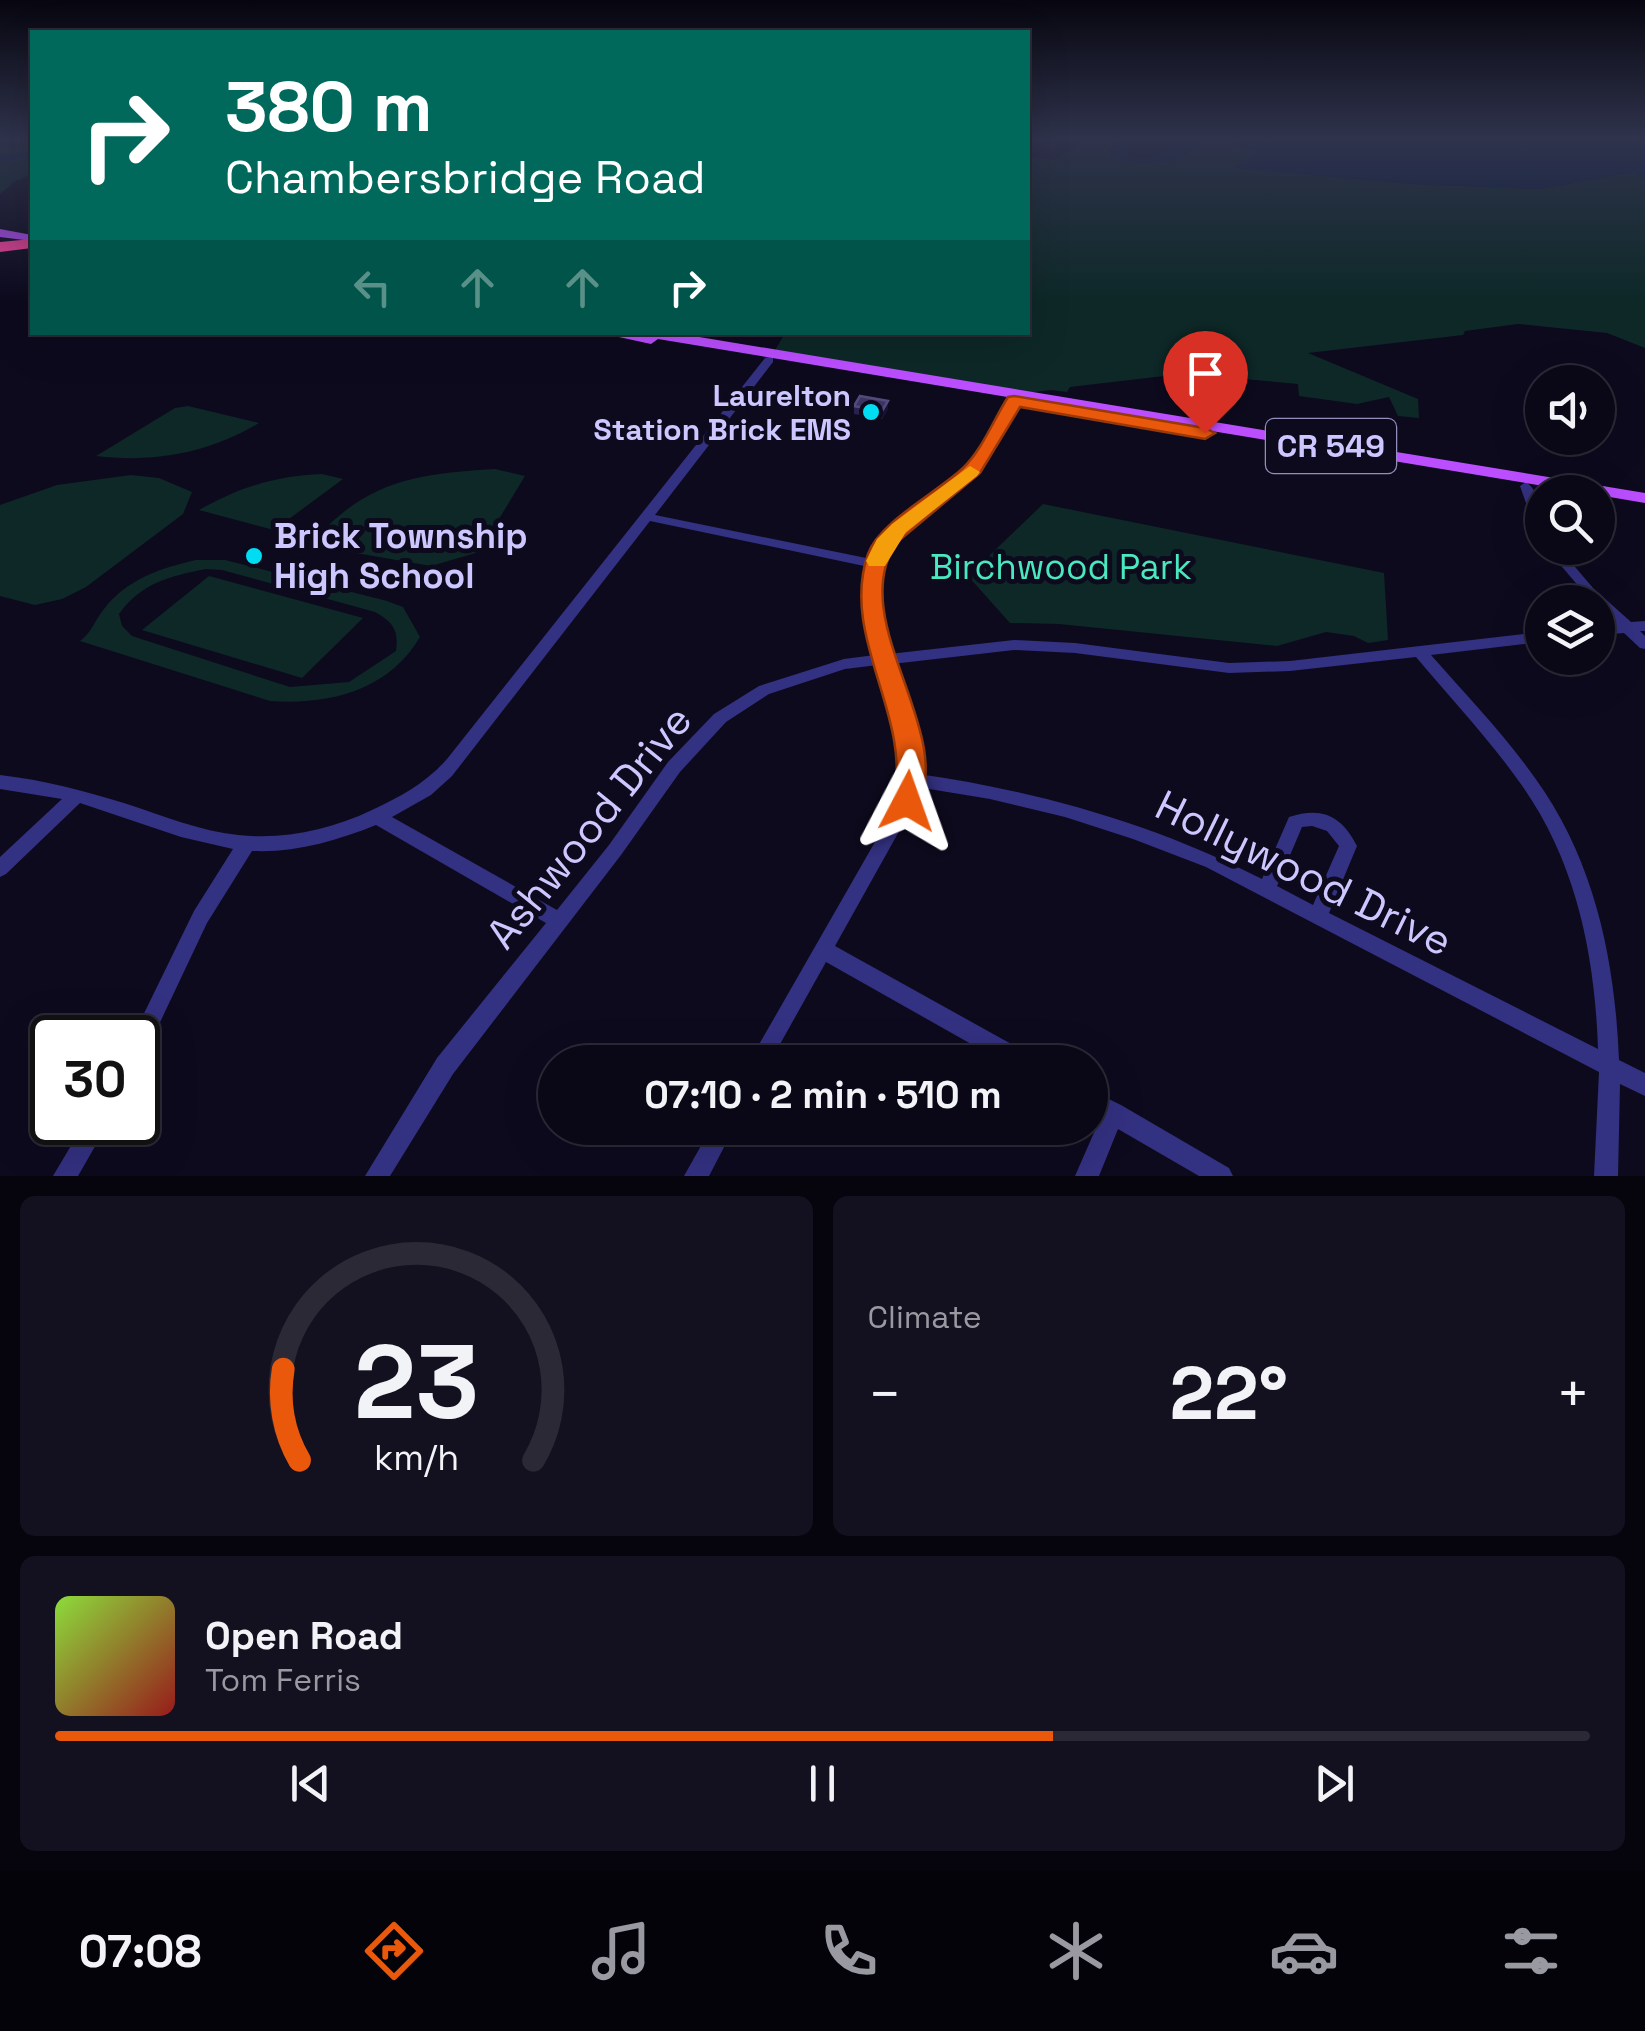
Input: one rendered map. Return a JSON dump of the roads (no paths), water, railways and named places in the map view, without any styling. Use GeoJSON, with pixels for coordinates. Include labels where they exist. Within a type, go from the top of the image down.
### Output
{"type":"FeatureCollection","features":[{"type":"Feature","properties":{"kind":"highway"},"geometry":{"type":"LineString","coordinates":[[0,247],[30,240]]}},
{"type":"Feature","properties":{"kind":"main road"},"geometry":{"type":"LineString","coordinates":[[0,230],[30,238]]}},
{"type":"Feature","properties":{"kind":"main road","name":"CR 549"},"geometry":{"type":"LineString","coordinates":[[621,335],[1645,498]]}},
{"type":"Feature","properties":{"kind":"main road","name":"CR 549"},"geometry":{"type":"LineString","coordinates":[[657,335],[1525,486]]}},
{"type":"Feature","properties":{"kind":"main road"},"geometry":{"type":"LineString","coordinates":[[1615,501],[1645,506]]}},
{"type":"Feature","properties":{"kind":"street"},"geometry":{"type":"LineString","coordinates":[[0,782],[36,784],[210,838],[247,844],[329,836],[376,816],[440,778],[770,360]]}},
{"type":"Feature","properties":{"kind":"street"},"geometry":{"type":"LineString","coordinates":[[768,1045],[907,801],[912,780],[910,747],[883,657],[872,597],[879,553],[899,528],[974,469],[1016,398]]}},
{"type":"Feature","properties":{"kind":"street"},"geometry":{"type":"LineString","coordinates":[[648,517],[876,564]]}},
{"type":"Feature","properties":{"kind":"street"},"geometry":{"type":"LineString","coordinates":[[1564,565],[1645,644]]}},
{"type":"Feature","properties":{"kind":"street"},"geometry":{"type":"LineString","coordinates":[[1615,628],[1645,626]]}},
{"type":"Feature","properties":{"kind":"street","name":"Ashwood Drive"},"geometry":{"type":"LineString","coordinates":[[377,1176],[445,1066],[674,768],[720,718],[786,680],[883,657],[1014,645],[1075,648],[1229,668],[1290,666],[1525,639]]}},
{"type":"Feature","properties":{"kind":"street"},"geometry":{"type":"LineString","coordinates":[[1420,651],[1532,786],[1563,837],[1580,877],[1607,994],[1606,1176]]}},
{"type":"Feature","properties":{"kind":"street","name":"Hollywood Drive"},"geometry":{"type":"LineString","coordinates":[[912,780],[1038,800],[1105,819],[1212,862],[1645,1085]]}},
{"type":"Feature","properties":{"kind":"street"},"geometry":{"type":"LineString","coordinates":[[0,869],[76,796]]}},
{"type":"Feature","properties":{"kind":"street"},"geometry":{"type":"LineString","coordinates":[[376,816],[558,920]]}},
{"type":"Feature","properties":{"kind":"street"},"geometry":{"type":"LineString","coordinates":[[1266,890],[1296,822],[1306,818],[1327,822],[1344,835],[1348,846],[1318,916]]}},
{"type":"Feature","properties":{"kind":"street"},"geometry":{"type":"LineString","coordinates":[[153,1015],[192,929],[219,880],[247,844]]}},
{"type":"Feature","properties":{"kind":"street"},"geometry":{"type":"LineString","coordinates":[[822,948],[993,1045]]}},
{"type":"Feature","properties":{"kind":"street"},"geometry":{"type":"LineString","coordinates":[[1108,1111],[1222,1176]]}},
{"type":"Feature","properties":{"kind":"street"},"geometry":{"type":"LineString","coordinates":[[1087,1176],[1112,1113]]}},
{"type":"Feature","properties":{"kind":"street"},"geometry":{"type":"LineString","coordinates":[[65,1176],[84,1145]]}},
{"type":"Feature","properties":{"kind":"street"},"geometry":{"type":"LineString","coordinates":[[696,1176],[713,1145]]}},
{"type":"Feature","properties":{"kind":"place","name":"Laurelton Station Brick EMS"},"geometry":{"type":"Point","coordinates":[871,412]}},
{"type":"Feature","properties":{"kind":"place","name":"Brick Township High School"},"geometry":{"type":"Point","coordinates":[254,556]}},
{"type":"Feature","properties":{"kind":"park label","name":"Birchwood Park"},"geometry":{"type":"Point","coordinates":[1061,567]}}]}
